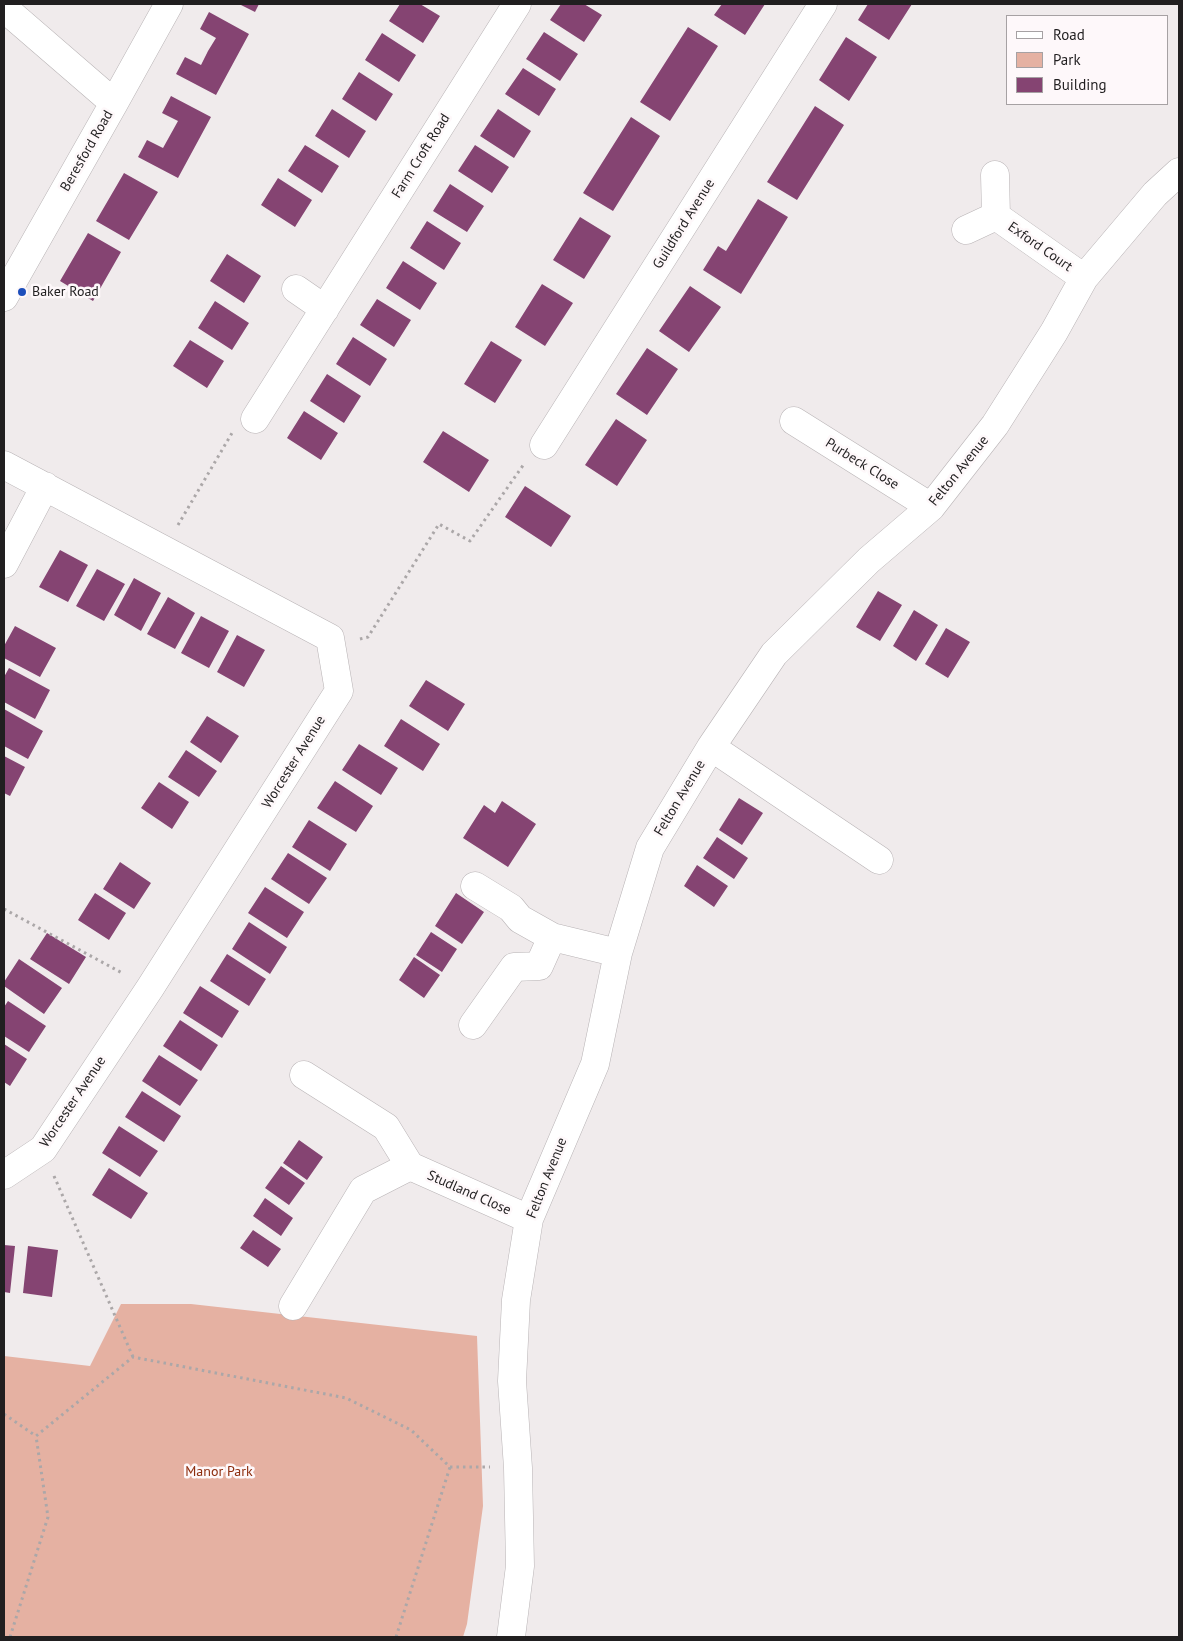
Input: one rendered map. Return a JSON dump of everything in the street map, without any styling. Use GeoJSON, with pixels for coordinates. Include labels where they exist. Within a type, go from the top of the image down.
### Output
{"type":"FeatureCollection","features":[{"type":"Feature","properties":{"kind":"street","name":"Beresford Road"},"geometry":{"type":"LineString","coordinates":[[4,297],[169,4]]}},
{"type":"Feature","properties":{"kind":"street","name":"Farm Croft Road"},"geometry":{"type":"LineString","coordinates":[[255,419],[517,4]]}},
{"type":"Feature","properties":{"kind":"street","name":"Guildford Avenue"},"geometry":{"type":"LineString","coordinates":[[544,445],[823,4]]}},
{"type":"Feature","properties":{"kind":"street"},"geometry":{"type":"LineString","coordinates":[[4,8],[114,103]]}},
{"type":"Feature","properties":{"kind":"street","name":"Felton Avenue"},"geometry":{"type":"LineString","coordinates":[[510,1637],[520,1566],[518,1468],[512,1381],[516,1300],[529,1219],[595,1064],[618,953],[650,848],[711,747],[774,654],[868,560],[931,507],[995,425],[1054,332],[1084,278],[1155,194],[1179,172]]}},
{"type":"Feature","properties":{"kind":"street","name":"Exford Court"},"geometry":{"type":"LineString","coordinates":[[995,175],[996,216]]}},
{"type":"Feature","properties":{"kind":"street","name":"Exford Court"},"geometry":{"type":"LineString","coordinates":[[996,216],[1084,278]]}},
{"type":"Feature","properties":{"kind":"street","name":"Exford Court"},"geometry":{"type":"LineString","coordinates":[[966,230],[996,216]]}},
{"type":"Feature","properties":{"kind":"street"},"geometry":{"type":"LineString","coordinates":[[296,290],[325,308]]}},
{"type":"Feature","properties":{"kind":"street","name":"Purbeck Close"},"geometry":{"type":"LineString","coordinates":[[794,421],[931,507]]}},
{"type":"Feature","properties":{"kind":"street","name":"Worcester Avenue"},"geometry":{"type":"LineString","coordinates":[[4,465],[330,638],[339,691],[150,988],[43,1149],[4,1175]]}},
{"type":"Feature","properties":{"kind":"street"},"geometry":{"type":"LineString","coordinates":[[4,564],[45,486]]}},
{"type":"Feature","properties":{"kind":"street","name":"Felton Avenue"},"geometry":{"type":"LineString","coordinates":[[711,747],[879,860]]}},
{"type":"Feature","properties":{"kind":"street"},"geometry":{"type":"LineString","coordinates":[[475,886],[512,908],[520,918],[552,937],[618,953]]}},
{"type":"Feature","properties":{"kind":"street"},"geometry":{"type":"LineString","coordinates":[[473,1025],[514,967],[539,966],[552,937]]}},
{"type":"Feature","properties":{"kind":"street"},"geometry":{"type":"LineString","coordinates":[[293,1306],[363,1190],[410,1166],[386,1128],[304,1075]]}},
{"type":"Feature","properties":{"kind":"street","name":"Studland Close"},"geometry":{"type":"LineString","coordinates":[[410,1166],[529,1219]]}},
{"type":"Feature","properties":{"kind":"path"},"geometry":{"type":"LineString","coordinates":[[163,550],[243,414],[255,419]]}},
{"type":"Feature","properties":{"kind":"path"},"geometry":{"type":"LineString","coordinates":[[331,648],[368,637],[438,524],[470,541],[531,455],[544,445]]}},
{"type":"Feature","properties":{"kind":"path"},"geometry":{"type":"LineString","coordinates":[[4,909],[150,988]]}},
{"type":"Feature","properties":{"kind":"path"},"geometry":{"type":"LineString","coordinates":[[43,1149],[134,1357]]}},
{"type":"Feature","properties":{"kind":"path"},"geometry":{"type":"LineString","coordinates":[[36,1436],[134,1357],[346,1398],[411,1430],[450,1467],[518,1468]]}},
{"type":"Feature","properties":{"kind":"path"},"geometry":{"type":"LineString","coordinates":[[4,1414],[36,1436],[48,1516],[10,1637]]}},
{"type":"Feature","properties":{"kind":"path"},"geometry":{"type":"LineString","coordinates":[[396,1637],[450,1467]]}},
{"type":"Feature","properties":{"kind":"green space","name":"Manor Park"},"geometry":{"type":"Polygon","coordinates":[[[121,1304],[191,1304],[477,1336],[483,1506],[467,1624],[463,1637],[4,1637],[4,1356],[90,1366],[121,1304]]]}},
{"type":"Feature","properties":{"kind":"building"},"geometry":{"type":"Polygon","coordinates":[[[239,4],[259,4],[255,12],[239,4]]]}},
{"type":"Feature","properties":{"kind":"building"},"geometry":{"type":"Polygon","coordinates":[[[400,4],[420,4],[440,16],[423,43],[389,21],[400,4]]]}},
{"type":"Feature","properties":{"kind":"building"},"geometry":{"type":"Polygon","coordinates":[[[561,4],[584,4],[602,15],[584,42],[550,20],[561,4]]]}},
{"type":"Feature","properties":{"kind":"building"},"geometry":{"type":"Polygon","coordinates":[[[722,4],[765,4],[745,35],[714,15],[722,4]]]}},
{"type":"Feature","properties":{"kind":"building"},"geometry":{"type":"Polygon","coordinates":[[[868,4],[912,4],[889,40],[858,20],[868,4]]]}},
{"type":"Feature","properties":{"kind":"building"},"geometry":{"type":"Polygon","coordinates":[[[209,12],[249,34],[216,95],[176,74],[185,57],[201,65],[216,38],[200,29],[209,12]]]}},
{"type":"Feature","properties":{"kind":"building"},"geometry":{"type":"Polygon","coordinates":[[[688,27],[718,46],[670,121],[640,102],[688,27]]]}},
{"type":"Feature","properties":{"kind":"building"},"geometry":{"type":"Polygon","coordinates":[[[544,32],[578,54],[560,81],[526,59],[544,32]]]}},
{"type":"Feature","properties":{"kind":"building"},"geometry":{"type":"Polygon","coordinates":[[[382,33],[416,55],[399,82],[365,60],[382,33]]]}},
{"type":"Feature","properties":{"kind":"building"},"geometry":{"type":"Polygon","coordinates":[[[846,37],[877,57],[849,101],[819,80],[846,37]]]}},
{"type":"Feature","properties":{"kind":"building"},"geometry":{"type":"Polygon","coordinates":[[[523,68],[556,89],[539,116],[505,94],[523,68]]]}},
{"type":"Feature","properties":{"kind":"building"},"geometry":{"type":"Polygon","coordinates":[[[359,72],[393,94],[376,121],[342,99],[359,72]]]}},
{"type":"Feature","properties":{"kind":"building"},"geometry":{"type":"Polygon","coordinates":[[[171,96],[211,117],[178,178],[138,157],[147,140],[163,148],[178,121],[162,113],[171,96]]]}},
{"type":"Feature","properties":{"kind":"building"},"geometry":{"type":"Polygon","coordinates":[[[815,106],[844,125],[797,200],[767,182],[815,106]]]}},
{"type":"Feature","properties":{"kind":"building"},"geometry":{"type":"Polygon","coordinates":[[[332,109],[366,131],[349,158],[315,136],[332,109]]]}},
{"type":"Feature","properties":{"kind":"building"},"geometry":{"type":"Polygon","coordinates":[[[498,109],[531,131],[514,158],[480,136],[498,109]]]}},
{"type":"Feature","properties":{"kind":"building"},"geometry":{"type":"Polygon","coordinates":[[[631,117],[660,136],[613,211],[583,193],[631,117]]]}},
{"type":"Feature","properties":{"kind":"building"},"geometry":{"type":"Polygon","coordinates":[[[305,145],[339,166],[322,193],[288,171],[305,145]]]}},
{"type":"Feature","properties":{"kind":"building"},"geometry":{"type":"Polygon","coordinates":[[[475,145],[509,167],[492,193],[458,171],[475,145]]]}},
{"type":"Feature","properties":{"kind":"building"},"geometry":{"type":"Polygon","coordinates":[[[124,173],[158,192],[129,240],[96,221],[124,173]]]}},
{"type":"Feature","properties":{"kind":"building"},"geometry":{"type":"Polygon","coordinates":[[[278,178],[312,200],[295,227],[261,205],[278,178]]]}},
{"type":"Feature","properties":{"kind":"building"},"geometry":{"type":"Polygon","coordinates":[[[450,184],[484,206],[467,232],[433,211],[450,184]]]}},
{"type":"Feature","properties":{"kind":"building"},"geometry":{"type":"Polygon","coordinates":[[[758,199],[788,217],[741,294],[703,270],[718,246],[726,251],[758,199]]]}},
{"type":"Feature","properties":{"kind":"building"},"geometry":{"type":"Polygon","coordinates":[[[580,217],[611,236],[584,279],[553,260],[580,217]]]}},
{"type":"Feature","properties":{"kind":"building"},"geometry":{"type":"Polygon","coordinates":[[[427,221],[461,243],[444,270],[410,248],[427,221]]]}},
{"type":"Feature","properties":{"kind":"building"},"geometry":{"type":"Polygon","coordinates":[[[88,233],[121,252],[93,301],[60,281],[88,233]]]}},
{"type":"Feature","properties":{"kind":"building"},"geometry":{"type":"Polygon","coordinates":[[[227,254],[261,276],[244,303],[210,281],[227,254]]]}},
{"type":"Feature","properties":{"kind":"building"},"geometry":{"type":"Polygon","coordinates":[[[403,261],[437,283],[420,310],[386,288],[403,261]]]}},
{"type":"Feature","properties":{"kind":"building"},"geometry":{"type":"Polygon","coordinates":[[[542,284],[573,303],[545,346],[515,327],[542,284]]]}},
{"type":"Feature","properties":{"kind":"building"},"geometry":{"type":"Polygon","coordinates":[[[690,286],[721,307],[689,352],[659,331],[690,286]]]}},
{"type":"Feature","properties":{"kind":"building"},"geometry":{"type":"Polygon","coordinates":[[[377,299],[411,320],[394,347],[360,325],[377,299]]]}},
{"type":"Feature","properties":{"kind":"building"},"geometry":{"type":"Polygon","coordinates":[[[215,301],[249,323],[232,350],[198,328],[215,301]]]}},
{"type":"Feature","properties":{"kind":"building"},"geometry":{"type":"Polygon","coordinates":[[[353,337],[387,359],[370,386],[336,364],[353,337]]]}},
{"type":"Feature","properties":{"kind":"building"},"geometry":{"type":"Polygon","coordinates":[[[190,340],[224,361],[207,388],[173,366],[190,340]]]}},
{"type":"Feature","properties":{"kind":"building"},"geometry":{"type":"Polygon","coordinates":[[[491,341],[522,360],[495,403],[464,384],[491,341]]]}},
{"type":"Feature","properties":{"kind":"building"},"geometry":{"type":"Polygon","coordinates":[[[647,348],[678,369],[647,415],[616,394],[647,348]]]}},
{"type":"Feature","properties":{"kind":"building"},"geometry":{"type":"Polygon","coordinates":[[[327,374],[361,396],[344,423],[310,401],[327,374]]]}},
{"type":"Feature","properties":{"kind":"building"},"geometry":{"type":"Polygon","coordinates":[[[304,411],[338,433],[321,460],[287,438],[304,411]]]}},
{"type":"Feature","properties":{"kind":"building"},"geometry":{"type":"Polygon","coordinates":[[[616,419],[647,440],[617,486],[585,465],[616,419]]]}},
{"type":"Feature","properties":{"kind":"building"},"geometry":{"type":"Polygon","coordinates":[[[443,431],[489,460],[469,492],[423,462],[443,431]]]}},
{"type":"Feature","properties":{"kind":"building"},"geometry":{"type":"Polygon","coordinates":[[[525,486],[571,516],[551,547],[505,517],[525,486]]]}},
{"type":"Feature","properties":{"kind":"building"},"geometry":{"type":"Polygon","coordinates":[[[60,550],[88,565],[68,602],[39,587],[60,550]]]}},
{"type":"Feature","properties":{"kind":"building"},"geometry":{"type":"Polygon","coordinates":[[[97,569],[125,584],[104,621],[76,606],[97,569]]]}},
{"type":"Feature","properties":{"kind":"building"},"geometry":{"type":"Polygon","coordinates":[[[134,578],[161,593],[141,631],[114,615],[134,578]]]}},
{"type":"Feature","properties":{"kind":"building"},"geometry":{"type":"Polygon","coordinates":[[[878,591],[902,605],[880,641],[856,627],[878,591]]]}},
{"type":"Feature","properties":{"kind":"building"},"geometry":{"type":"Polygon","coordinates":[[[168,597],[195,613],[175,649],[147,634],[168,597]]]}},
{"type":"Feature","properties":{"kind":"building"},"geometry":{"type":"Polygon","coordinates":[[[914,610],[938,625],[916,661],[893,646],[914,610]]]}},
{"type":"Feature","properties":{"kind":"building"},"geometry":{"type":"Polygon","coordinates":[[[201,616],[229,631],[209,668],[181,653],[201,616]]]}},
{"type":"Feature","properties":{"kind":"building"},"geometry":{"type":"Polygon","coordinates":[[[15,626],[56,648],[40,677],[4,658],[4,646],[15,626]]]}},
{"type":"Feature","properties":{"kind":"building"},"geometry":{"type":"Polygon","coordinates":[[[946,628],[970,642],[948,678],[925,664],[946,628]]]}},
{"type":"Feature","properties":{"kind":"building"},"geometry":{"type":"Polygon","coordinates":[[[237,635],[265,650],[244,687],[217,672],[237,635]]]}},
{"type":"Feature","properties":{"kind":"building"},"geometry":{"type":"Polygon","coordinates":[[[9,668],[50,690],[35,719],[4,702],[4,677],[9,668]]]}},
{"type":"Feature","properties":{"kind":"building"},"geometry":{"type":"Polygon","coordinates":[[[426,680],[465,704],[448,731],[409,706],[426,680]]]}},
{"type":"Feature","properties":{"kind":"building"},"geometry":{"type":"Polygon","coordinates":[[[4,709],[43,731],[28,759],[4,746],[4,709]]]}},
{"type":"Feature","properties":{"kind":"building"},"geometry":{"type":"Polygon","coordinates":[[[207,716],[239,736],[221,763],[190,742],[207,716]]]}},
{"type":"Feature","properties":{"kind":"building"},"geometry":{"type":"Polygon","coordinates":[[[401,719],[440,744],[423,771],[384,746],[401,719]]]}},
{"type":"Feature","properties":{"kind":"building"},"geometry":{"type":"Polygon","coordinates":[[[359,744],[398,768],[381,795],[342,770],[359,744]]]}},
{"type":"Feature","properties":{"kind":"building"},"geometry":{"type":"Polygon","coordinates":[[[186,750],[217,771],[199,797],[168,777],[186,750]]]}},
{"type":"Feature","properties":{"kind":"building"},"geometry":{"type":"Polygon","coordinates":[[[4,756],[25,767],[10,796],[4,793],[4,756]]]}},
{"type":"Feature","properties":{"kind":"building"},"geometry":{"type":"Polygon","coordinates":[[[335,781],[373,806],[356,832],[317,808],[335,781]]]}},
{"type":"Feature","properties":{"kind":"building"},"geometry":{"type":"Polygon","coordinates":[[[159,782],[189,802],[172,829],[141,808],[159,782]]]}},
{"type":"Feature","properties":{"kind":"building"},"geometry":{"type":"Polygon","coordinates":[[[739,798],[763,813],[742,845],[719,830],[739,798]]]}},
{"type":"Feature","properties":{"kind":"building"},"geometry":{"type":"Polygon","coordinates":[[[502,801],[536,824],[508,867],[463,838],[484,805],[495,813],[502,801]]]}},
{"type":"Feature","properties":{"kind":"building"},"geometry":{"type":"Polygon","coordinates":[[[309,820],[347,844],[330,871],[292,847],[309,820]]]}},
{"type":"Feature","properties":{"kind":"building"},"geometry":{"type":"Polygon","coordinates":[[[717,837],[748,858],[734,879],[703,858],[717,837]]]}},
{"type":"Feature","properties":{"kind":"building"},"geometry":{"type":"Polygon","coordinates":[[[288,853],[327,878],[309,904],[271,879],[288,853]]]}},
{"type":"Feature","properties":{"kind":"building"},"geometry":{"type":"Polygon","coordinates":[[[120,862],[151,883],[134,909],[103,889],[120,862]]]}},
{"type":"Feature","properties":{"kind":"building"},"geometry":{"type":"Polygon","coordinates":[[[697,865],[728,886],[714,907],[684,886],[697,865]]]}},
{"type":"Feature","properties":{"kind":"building"},"geometry":{"type":"Polygon","coordinates":[[[265,887],[304,912],[287,938],[248,913],[265,887]]]}},
{"type":"Feature","properties":{"kind":"building"},"geometry":{"type":"Polygon","coordinates":[[[95,893],[126,913],[109,940],[78,920],[95,893]]]}},
{"type":"Feature","properties":{"kind":"building"},"geometry":{"type":"Polygon","coordinates":[[[456,893],[484,912],[462,944],[435,926],[456,893]]]}},
{"type":"Feature","properties":{"kind":"building"},"geometry":{"type":"Polygon","coordinates":[[[249,922],[287,947],[270,974],[232,949],[249,922]]]}},
{"type":"Feature","properties":{"kind":"building"},"geometry":{"type":"Polygon","coordinates":[[[431,932],[457,949],[442,972],[416,955],[431,932]]]}},
{"type":"Feature","properties":{"kind":"building"},"geometry":{"type":"Polygon","coordinates":[[[47,933],[86,957],[69,984],[30,959],[47,933]]]}},
{"type":"Feature","properties":{"kind":"building"},"geometry":{"type":"Polygon","coordinates":[[[227,954],[266,979],[249,1006],[210,981],[227,954]]]}},
{"type":"Feature","properties":{"kind":"building"},"geometry":{"type":"Polygon","coordinates":[[[414,957],[440,975],[424,998],[399,980],[414,957]]]}},
{"type":"Feature","properties":{"kind":"building"},"geometry":{"type":"Polygon","coordinates":[[[19,959],[62,988],[44,1014],[4,986],[4,982],[19,959]]]}},
{"type":"Feature","properties":{"kind":"building"},"geometry":{"type":"Polygon","coordinates":[[[200,986],[239,1011],[222,1038],[183,1013],[200,986]]]}},
{"type":"Feature","properties":{"kind":"building"},"geometry":{"type":"Polygon","coordinates":[[[8,1001],[46,1026],[29,1052],[4,1036],[4,1007],[8,1001]]]}},
{"type":"Feature","properties":{"kind":"building"},"geometry":{"type":"Polygon","coordinates":[[[180,1020],[218,1045],[201,1071],[163,1046],[180,1020]]]}},
{"type":"Feature","properties":{"kind":"building"},"geometry":{"type":"Polygon","coordinates":[[[4,1044],[27,1059],[10,1086],[4,1082],[4,1044]]]}},
{"type":"Feature","properties":{"kind":"building"},"geometry":{"type":"Polygon","coordinates":[[[159,1055],[198,1080],[180,1106],[142,1081],[159,1055]]]}},
{"type":"Feature","properties":{"kind":"building"},"geometry":{"type":"Polygon","coordinates":[[[142,1091],[181,1116],[164,1142],[125,1117],[142,1091]]]}},
{"type":"Feature","properties":{"kind":"building"},"geometry":{"type":"Polygon","coordinates":[[[119,1126],[158,1151],[140,1177],[102,1153],[119,1126]]]}},
{"type":"Feature","properties":{"kind":"building"},"geometry":{"type":"Polygon","coordinates":[[[299,1140],[323,1157],[307,1180],[283,1163],[299,1140]]]}},
{"type":"Feature","properties":{"kind":"building"},"geometry":{"type":"Polygon","coordinates":[[[281,1166],[305,1183],[289,1205],[265,1188],[281,1166]]]}},
{"type":"Feature","properties":{"kind":"building"},"geometry":{"type":"Polygon","coordinates":[[[109,1168],[148,1193],[131,1219],[92,1195],[109,1168]]]}},
{"type":"Feature","properties":{"kind":"building"},"geometry":{"type":"Polygon","coordinates":[[[265,1198],[293,1218],[281,1236],[253,1216],[265,1198]]]}},
{"type":"Feature","properties":{"kind":"building"},"geometry":{"type":"Polygon","coordinates":[[[253,1230],[281,1249],[268,1267],[240,1248],[253,1230]]]}},
{"type":"Feature","properties":{"kind":"building"},"geometry":{"type":"Polygon","coordinates":[[[4,1245],[15,1246],[10,1293],[4,1292],[4,1245]]]}},
{"type":"Feature","properties":{"kind":"building"},"geometry":{"type":"Polygon","coordinates":[[[28,1246],[58,1250],[52,1297],[23,1293],[28,1246]]]}},
{"type":"Feature","properties":{"kind":"place","name":"Baker Road"},"geometry":{"type":"Point","coordinates":[22,292]}}]}
